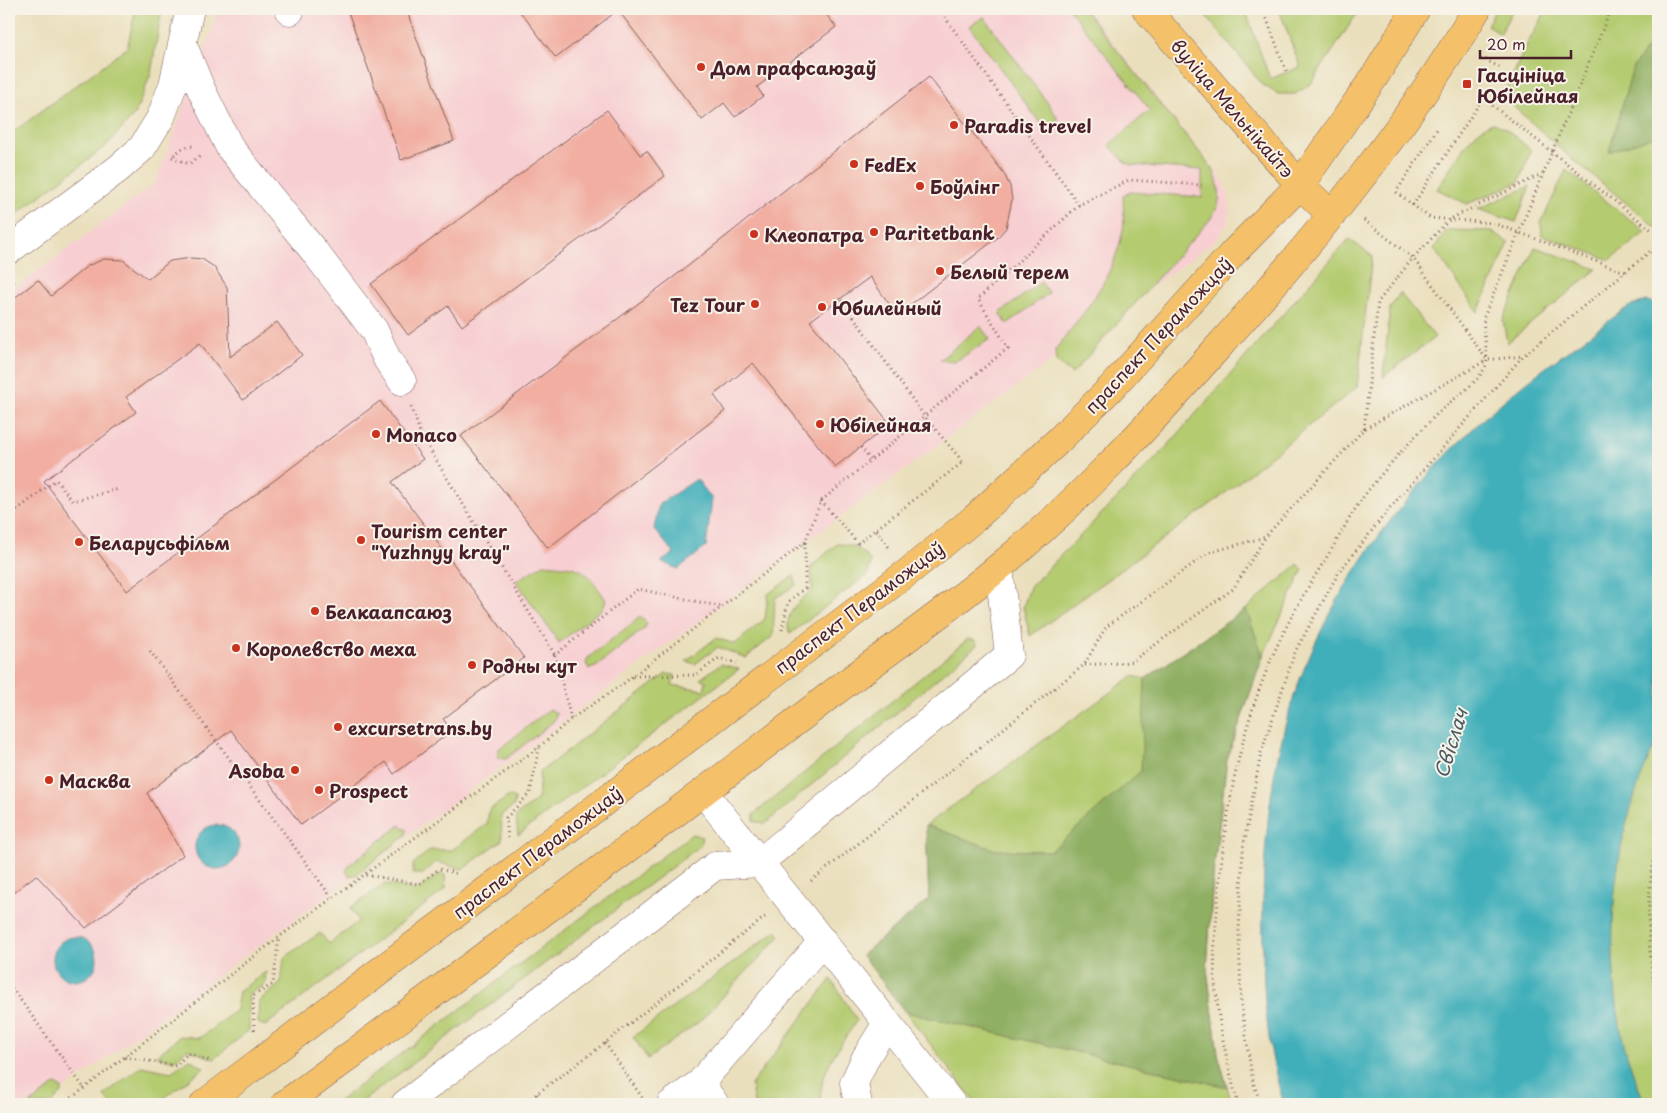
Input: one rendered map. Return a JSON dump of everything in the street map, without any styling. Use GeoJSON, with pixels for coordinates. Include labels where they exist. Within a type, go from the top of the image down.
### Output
{"type":"FeatureCollection","features":[{"type":"Feature","properties":{"kind":"main road","name":"вуліца Мельнікайтэ"},"geometry":{"type":"LineString","coordinates":[[1146,9],[1300,185],[1332,215]]}},
{"type":"Feature","properties":{"kind":"main road","name":"праспект Пераможцаў"},"geometry":{"type":"LineString","coordinates":[[204,1104],[900,577],[974,518],[1058,441],[1110,389],[1235,251],[1300,185],[1375,76],[1416,9]]}},
{"type":"Feature","properties":{"kind":"main road"},"geometry":{"type":"LineString","coordinates":[[285,1104],[704,793],[999,568],[1076,498],[1160,411],[1264,295],[1332,215],[1401,126],[1442,68],[1477,9]]}},
{"type":"Feature","properties":{"kind":"street"},"geometry":{"type":"LineString","coordinates":[[9,250],[118,169],[142,148],[160,117],[173,85],[190,9]]}},
{"type":"Feature","properties":{"kind":"street"},"geometry":{"type":"LineString","coordinates":[[183,45],[201,89],[230,148],[314,251],[374,330],[387,359],[402,381]]}},
{"type":"Feature","properties":{"kind":"street"},"geometry":{"type":"LineString","coordinates":[[405,1104],[715,866],[759,863],[1009,656],[999,568]]}},
{"type":"Feature","properties":{"kind":"street"},"geometry":{"type":"LineString","coordinates":[[704,793],[952,1104]]}},
{"type":"Feature","properties":{"kind":"street"},"geometry":{"type":"LineString","coordinates":[[671,1104],[700,1083],[823,941]]}},
{"type":"Feature","properties":{"kind":"street"},"geometry":{"type":"LineString","coordinates":[[858,1104],[854,1083],[866,1057],[887,1023]]}},
{"type":"Feature","properties":{"kind":"street"},"geometry":{"type":"LineString","coordinates":[[700,1083],[715,1104]]}},
{"type":"Feature","properties":{"kind":"path"},"geometry":{"type":"LineString","coordinates":[[939,9],[1079,206]]}},
{"type":"Feature","properties":{"kind":"path"},"geometry":{"type":"LineString","coordinates":[[1263,9],[1287,73]]}},
{"type":"Feature","properties":{"kind":"path"},"geometry":{"type":"LineString","coordinates":[[1238,1104],[1220,1025],[1215,978],[1216,926],[1220,869],[1232,783],[1248,725],[1267,668],[1282,636],[1323,563],[1366,493],[1428,423],[1478,378],[1487,360],[1482,328],[1484,317],[1611,9]]}},
{"type":"Feature","properties":{"kind":"path"},"geometry":{"type":"LineString","coordinates":[[1479,65],[1483,58],[1502,69]]}},
{"type":"Feature","properties":{"kind":"path"},"geometry":{"type":"LineString","coordinates":[[1413,205],[1483,98],[1551,154],[1658,235]]}},
{"type":"Feature","properties":{"kind":"path"},"geometry":{"type":"LineString","coordinates":[[1439,126],[1396,192],[1430,218],[1493,223],[1625,272]]}},
{"type":"Feature","properties":{"kind":"path"},"geometry":{"type":"LineString","coordinates":[[197,145],[201,150],[200,158],[189,164],[172,157],[184,147],[197,145]]}},
{"type":"Feature","properties":{"kind":"path"},"geometry":{"type":"LineString","coordinates":[[1364,429],[1378,302],[1413,258],[1450,219],[1542,174]]}},
{"type":"Feature","properties":{"kind":"path"},"geometry":{"type":"LineString","coordinates":[[781,638],[788,602],[805,588],[805,542],[821,501],[1008,348],[978,299],[1079,206],[1129,180],[1202,185]]}},
{"type":"Feature","properties":{"kind":"path"},"geometry":{"type":"LineString","coordinates":[[1364,220],[1413,258],[1487,360]]}},
{"type":"Feature","properties":{"kind":"path"},"geometry":{"type":"LineString","coordinates":[[1261,1104],[1253,1082],[1241,1004],[1238,931],[1243,848],[1262,753],[1295,652],[1340,572],[1389,509],[1523,356],[1658,245]]}},
{"type":"Feature","properties":{"kind":"path"},"geometry":{"type":"LineString","coordinates":[[821,501],[858,543],[963,462],[925,417],[840,298]]}},
{"type":"Feature","properties":{"kind":"path"},"geometry":{"type":"LineString","coordinates":[[1084,665],[1131,662],[1233,589],[1265,537],[1364,429],[1487,360],[1523,356]]}},
{"type":"Feature","properties":{"kind":"path"},"geometry":{"type":"LineString","coordinates":[[402,381],[422,437],[555,655],[571,719]]}},
{"type":"Feature","properties":{"kind":"path"},"geometry":{"type":"LineString","coordinates":[[860,447],[870,461]]}},
{"type":"Feature","properties":{"kind":"path"},"geometry":{"type":"LineString","coordinates":[[9,516],[56,480],[73,501],[119,489]]}},
{"type":"Feature","properties":{"kind":"path"},"geometry":{"type":"LineString","coordinates":[[523,1104],[605,1043],[1084,665],[1106,627],[1208,553],[1265,537]]}},
{"type":"Feature","properties":{"kind":"path"},"geometry":{"type":"LineString","coordinates":[[64,1104],[279,937],[539,747],[571,719],[723,607],[805,542]]}},
{"type":"Feature","properties":{"kind":"path"},"geometry":{"type":"LineString","coordinates":[[555,655],[638,589],[723,607]]}},
{"type":"Feature","properties":{"kind":"path"},"geometry":{"type":"LineString","coordinates":[[150,651],[332,898]]}},
{"type":"Feature","properties":{"kind":"path"},"geometry":{"type":"LineString","coordinates":[[631,676],[696,675],[719,658],[747,665]]}},
{"type":"Feature","properties":{"kind":"path"},"geometry":{"type":"LineString","coordinates":[[508,834],[506,818],[530,793],[539,747]]}},
{"type":"Feature","properties":{"kind":"path"},"geometry":{"type":"LineString","coordinates":[[1658,842],[1647,917],[1651,968],[1658,1010]]}},
{"type":"Feature","properties":{"kind":"path"},"geometry":{"type":"LineString","coordinates":[[366,875],[418,884],[439,869],[456,873]]}},
{"type":"Feature","properties":{"kind":"path"},"geometry":{"type":"LineString","coordinates":[[253,1014],[253,996],[273,984],[279,937]]}},
{"type":"Feature","properties":{"kind":"path"},"geometry":{"type":"LineString","coordinates":[[9,984],[84,1088]]}},
{"type":"Feature","properties":{"kind":"path"},"geometry":{"type":"LineString","coordinates":[[605,1043],[646,1104]]}},
{"type":"Feature","properties":{"kind":"path"},"geometry":{"type":"LineString","coordinates":[[125,1057],[176,1066],[188,1053],[201,1057]]}},
{"type":"Feature","properties":{"kind":"path"},"geometry":{"type":"LineString","coordinates":[[537,1094],[545,1104]]}},
{"type":"Feature","properties":{"kind":"shaded area"},"geometry":{"type":"Polygon","coordinates":[[[217,9],[1086,9],[1221,178],[1228,193],[1230,209],[1227,224],[1217,239],[44,1104],[9,1104],[9,293],[155,183],[211,34],[217,9]]]}},
{"type":"Feature","properties":{"kind":"green space"},"geometry":{"type":"Polygon","coordinates":[[[136,9],[162,9],[151,73],[135,114],[106,146],[9,220],[9,135],[127,48],[136,9]]]}},
{"type":"Feature","properties":{"kind":"green space"},"geometry":{"type":"Polygon","coordinates":[[[1069,9],[1084,9],[1213,169],[1220,197],[1217,208],[1208,222],[1072,374],[1056,362],[1055,350],[1087,308],[1113,264],[1123,230],[1123,196],[1130,192],[1202,197],[1202,170],[1131,165],[1125,162],[1109,145],[1150,110],[1069,9]]]}},
{"type":"Feature","properties":{"kind":"green space"},"geometry":{"type":"Polygon","coordinates":[[[1200,9],[1245,9],[1270,79],[1300,67],[1279,9],[1360,9],[1311,84],[1295,94],[1278,94],[1263,85],[1200,9]]]}},
{"type":"Feature","properties":{"kind":"green space"},"geometry":{"type":"Polygon","coordinates":[[[1496,9],[1513,9],[1500,34],[1487,25],[1496,9]]]}},
{"type":"Feature","properties":{"kind":"green space"},"geometry":{"type":"Polygon","coordinates":[[[1547,9],[1658,9],[1658,229],[1571,158],[1503,97],[1525,48],[1547,9]]]}},
{"type":"Feature","properties":{"kind":"green space"},"geometry":{"type":"Polygon","coordinates":[[[984,17],[1052,109],[1058,119],[1055,125],[1049,128],[1038,120],[969,26],[984,17]]]}},
{"type":"Feature","properties":{"kind":"green space"},"geometry":{"type":"Polygon","coordinates":[[[1658,34],[1658,135],[1609,152],[1633,67],[1658,34]]]}},
{"type":"Feature","properties":{"kind":"green space"},"geometry":{"type":"Polygon","coordinates":[[[1494,123],[1505,128],[1531,150],[1519,182],[1467,204],[1437,189],[1469,141],[1485,126],[1494,123]]]}},
{"type":"Feature","properties":{"kind":"green space"},"geometry":{"type":"Polygon","coordinates":[[[1566,170],[1646,232],[1610,260],[1542,235],[1541,223],[1566,170]]]}},
{"type":"Feature","properties":{"kind":"green space"},"geometry":{"type":"Polygon","coordinates":[[[1530,186],[1516,222],[1478,209],[1530,186]]]}},
{"type":"Feature","properties":{"kind":"green space"},"geometry":{"type":"Polygon","coordinates":[[[1447,230],[1491,231],[1509,243],[1478,312],[1434,249],[1447,230]]]}},
{"type":"Feature","properties":{"kind":"green space"},"geometry":{"type":"Polygon","coordinates":[[[1349,239],[1372,256],[1357,387],[1219,498],[1030,636],[1023,607],[1030,587],[1164,450],[1349,239]]]}},
{"type":"Feature","properties":{"kind":"green space"},"geometry":{"type":"Polygon","coordinates":[[[1535,247],[1597,269],[1507,343],[1503,320],[1535,247]]]}},
{"type":"Feature","properties":{"kind":"green space"},"geometry":{"type":"Polygon","coordinates":[[[1041,282],[1049,293],[1007,324],[1000,313],[1041,282]]]}},
{"type":"Feature","properties":{"kind":"green space"},"geometry":{"type":"Polygon","coordinates":[[[1400,293],[1435,337],[1383,377],[1390,308],[1400,293]]]}},
{"type":"Feature","properties":{"kind":"green space"},"geometry":{"type":"Polygon","coordinates":[[[980,326],[990,339],[956,361],[940,360],[980,326]]]}},
{"type":"Feature","properties":{"kind":"green space"},"geometry":{"type":"Polygon","coordinates":[[[837,544],[853,546],[864,554],[871,562],[868,574],[790,634],[788,621],[793,609],[812,590],[811,567],[837,544]]]}},
{"type":"Feature","properties":{"kind":"green space"},"geometry":{"type":"Polygon","coordinates":[[[544,564],[576,568],[582,571],[606,600],[603,608],[559,643],[516,581],[544,564]]]}},
{"type":"Feature","properties":{"kind":"green space"},"geometry":{"type":"Polygon","coordinates":[[[1298,564],[1303,569],[1263,656],[1227,759],[1213,876],[1207,969],[1218,1054],[1232,1104],[976,1104],[862,955],[929,899],[926,825],[1133,676],[1145,679],[1246,609],[1298,564]]]}},
{"type":"Feature","properties":{"kind":"green space"},"geometry":{"type":"Polygon","coordinates":[[[794,575],[796,585],[775,598],[773,636],[746,658],[718,647],[695,664],[686,661],[716,638],[735,644],[765,619],[768,594],[794,575]]]}},
{"type":"Feature","properties":{"kind":"green space"},"geometry":{"type":"Polygon","coordinates":[[[1246,609],[1263,656],[1227,759],[1213,876],[1207,969],[1218,1054],[1227,1087],[905,1012],[862,955],[929,899],[926,825],[996,850],[1051,851],[1141,771],[1145,679],[1246,609]]]}},
{"type":"Feature","properties":{"kind":"green space"},"geometry":{"type":"Polygon","coordinates":[[[640,617],[647,623],[645,628],[596,667],[589,669],[586,663],[589,657],[640,617]]]}},
{"type":"Feature","properties":{"kind":"green space"},"geometry":{"type":"Polygon","coordinates":[[[968,639],[976,641],[977,645],[765,824],[754,821],[754,814],[968,639]]]}},
{"type":"Feature","properties":{"kind":"green space"},"geometry":{"type":"Polygon","coordinates":[[[721,664],[739,669],[518,835],[516,816],[538,799],[540,772],[666,674],[675,675],[672,685],[704,690],[706,681],[700,679],[721,664]]]}},
{"type":"Feature","properties":{"kind":"green space"},"geometry":{"type":"Polygon","coordinates":[[[550,709],[557,714],[554,721],[506,759],[497,758],[499,749],[550,709]]]}},
{"type":"Feature","properties":{"kind":"green space"},"geometry":{"type":"Polygon","coordinates":[[[1658,739],[1658,1104],[1645,1104],[1629,1062],[1622,1036],[1616,999],[1613,922],[1621,846],[1630,809],[1642,774],[1658,739]]]}},
{"type":"Feature","properties":{"kind":"green space"},"geometry":{"type":"Polygon","coordinates":[[[509,796],[515,799],[514,806],[501,815],[502,840],[463,869],[436,862],[423,874],[413,874],[413,864],[430,850],[452,850],[487,824],[489,810],[509,796]]]}},
{"type":"Feature","properties":{"kind":"green space"},"geometry":{"type":"Polygon","coordinates":[[[400,825],[407,830],[406,835],[356,875],[349,876],[346,871],[349,865],[400,825]]]}},
{"type":"Feature","properties":{"kind":"green space"},"geometry":{"type":"Polygon","coordinates":[[[692,834],[702,837],[700,846],[359,1104],[335,1104],[692,834]]]}},
{"type":"Feature","properties":{"kind":"green space"},"geometry":{"type":"Polygon","coordinates":[[[439,874],[445,875],[446,889],[265,1026],[258,1023],[259,1001],[281,983],[284,958],[320,933],[329,944],[359,921],[350,908],[385,884],[417,890],[439,874]]]}},
{"type":"Feature","properties":{"kind":"green space"},"geometry":{"type":"Polygon","coordinates":[[[776,931],[780,936],[700,1021],[648,1059],[633,1037],[776,931]]]}},
{"type":"Feature","properties":{"kind":"green space"},"geometry":{"type":"Polygon","coordinates":[[[266,972],[265,985],[249,994],[249,1030],[214,1059],[187,1049],[174,1061],[157,1056],[180,1036],[200,1038],[236,1010],[239,991],[266,972]]]}},
{"type":"Feature","properties":{"kind":"green space"},"geometry":{"type":"Polygon","coordinates":[[[831,979],[857,1020],[826,1070],[821,1093],[821,1104],[754,1104],[751,1085],[831,979]]]}},
{"type":"Feature","properties":{"kind":"green space"},"geometry":{"type":"Polygon","coordinates":[[[190,1059],[204,1068],[156,1104],[111,1104],[104,1095],[141,1066],[171,1072],[190,1059]]]}},
{"type":"Feature","properties":{"kind":"green space"},"geometry":{"type":"Polygon","coordinates":[[[56,1084],[62,1088],[62,1093],[51,1104],[30,1104],[56,1084]]]}},
{"type":"Feature","properties":{"kind":"water","name":"Свіслач"},"geometry":{"type":"Polygon","coordinates":[[[1647,301],[1658,304],[1658,739],[1642,774],[1630,809],[1621,846],[1613,922],[1616,999],[1622,1036],[1629,1062],[1645,1104],[1284,1104],[1272,1054],[1265,1004],[1263,927],[1265,858],[1271,793],[1279,751],[1297,686],[1315,644],[1336,603],[1360,563],[1416,489],[1447,455],[1479,423],[1531,379],[1622,311],[1632,305],[1647,301]]]}},
{"type":"Feature","properties":{"kind":"water"},"geometry":{"type":"Polygon","coordinates":[[[697,479],[712,499],[706,547],[678,569],[661,562],[674,553],[654,529],[659,504],[697,479]]]}},
{"type":"Feature","properties":{"kind":"water"},"geometry":{"type":"Polygon","coordinates":[[[217,825],[229,829],[235,835],[239,847],[235,859],[229,865],[217,869],[205,865],[199,859],[195,847],[199,835],[205,829],[217,825]]]}},
{"type":"Feature","properties":{"kind":"water"},"geometry":{"type":"Polygon","coordinates":[[[75,937],[87,941],[93,947],[97,959],[93,971],[87,977],[75,981],[63,977],[57,971],[53,959],[57,947],[63,941],[75,937]]]}},
{"type":"Feature","properties":{"kind":"building"},"geometry":{"type":"Polygon","coordinates":[[[347,9],[406,9],[454,141],[401,160],[347,9]]]}},
{"type":"Feature","properties":{"kind":"building","name":"Дом прафсаюзаў"},"geometry":{"type":"Polygon","coordinates":[[[518,9],[822,9],[836,27],[757,87],[763,96],[735,117],[724,103],[702,120],[618,10],[556,58],[518,9]]]}},
{"type":"Feature","properties":{"kind":"building"},"geometry":{"type":"Polygon","coordinates":[[[929,77],[1003,172],[1010,186],[1012,200],[1006,228],[997,238],[897,315],[870,277],[810,321],[890,424],[835,467],[753,363],[714,395],[725,411],[548,548],[461,436],[683,270],[929,77]]]}},
{"type":"Feature","properties":{"kind":"building"},"geometry":{"type":"Polygon","coordinates":[[[607,110],[640,155],[647,151],[665,176],[462,326],[448,306],[408,335],[371,284],[607,110]]]}},
{"type":"Feature","properties":{"kind":"building"},"geometry":{"type":"Polygon","coordinates":[[[191,258],[202,259],[214,267],[227,287],[230,357],[277,322],[302,355],[243,400],[200,343],[126,397],[136,412],[44,481],[127,591],[380,401],[423,459],[392,482],[524,658],[443,719],[452,731],[394,774],[386,762],[301,825],[231,730],[147,793],[183,855],[86,928],[36,875],[9,896],[9,302],[38,280],[51,296],[87,266],[104,259],[123,260],[148,279],[170,261],[191,258]]]}},
{"type":"Feature","properties":{"kind":"place","name":"Дом прафсаюзаў"},"geometry":{"type":"Point","coordinates":[701,67]}},
{"type":"Feature","properties":{"kind":"place","name":"Гасцініца Юбілейная"},"geometry":{"type":"Point","coordinates":[1467,84]}},
{"type":"Feature","properties":{"kind":"place","name":"Paradis trevel"},"geometry":{"type":"Point","coordinates":[954,125]}},
{"type":"Feature","properties":{"kind":"place","name":"FedEx"},"geometry":{"type":"Point","coordinates":[854,164]}},
{"type":"Feature","properties":{"kind":"place","name":"Боўлінг"},"geometry":{"type":"Point","coordinates":[920,186]}},
{"type":"Feature","properties":{"kind":"place","name":"Paritetbank"},"geometry":{"type":"Point","coordinates":[874,232]}},
{"type":"Feature","properties":{"kind":"place","name":"Клеопатра"},"geometry":{"type":"Point","coordinates":[754,234]}},
{"type":"Feature","properties":{"kind":"place","name":"Белый терем"},"geometry":{"type":"Point","coordinates":[940,271]}},
{"type":"Feature","properties":{"kind":"place","name":"Tez Tour"},"geometry":{"type":"Point","coordinates":[755,304]}},
{"type":"Feature","properties":{"kind":"place","name":"Юбилейный"},"geometry":{"type":"Point","coordinates":[822,307]}},
{"type":"Feature","properties":{"kind":"place","name":"Юбілейная"},"geometry":{"type":"Point","coordinates":[820,424]}},
{"type":"Feature","properties":{"kind":"place","name":"Monaco"},"geometry":{"type":"Point","coordinates":[376,434]}},
{"type":"Feature","properties":{"kind":"place","name":"Tourism center \"Yuzhnyy kray\""},"geometry":{"type":"Point","coordinates":[361,540]}},
{"type":"Feature","properties":{"kind":"place","name":"Беларусьфільм"},"geometry":{"type":"Point","coordinates":[79,542]}},
{"type":"Feature","properties":{"kind":"place","name":"Белкаапсаюз"},"geometry":{"type":"Point","coordinates":[315,611]}},
{"type":"Feature","properties":{"kind":"place","name":"Королевство меха"},"geometry":{"type":"Point","coordinates":[236,648]}},
{"type":"Feature","properties":{"kind":"place","name":"Родны кут"},"geometry":{"type":"Point","coordinates":[472,665]}},
{"type":"Feature","properties":{"kind":"place","name":"excursetrans.by"},"geometry":{"type":"Point","coordinates":[338,727]}},
{"type":"Feature","properties":{"kind":"place","name":"Asoba"},"geometry":{"type":"Point","coordinates":[295,770]}},
{"type":"Feature","properties":{"kind":"place","name":"Масква"},"geometry":{"type":"Point","coordinates":[49,780]}},
{"type":"Feature","properties":{"kind":"place","name":"Prospect"},"geometry":{"type":"Point","coordinates":[319,790]}}]}
